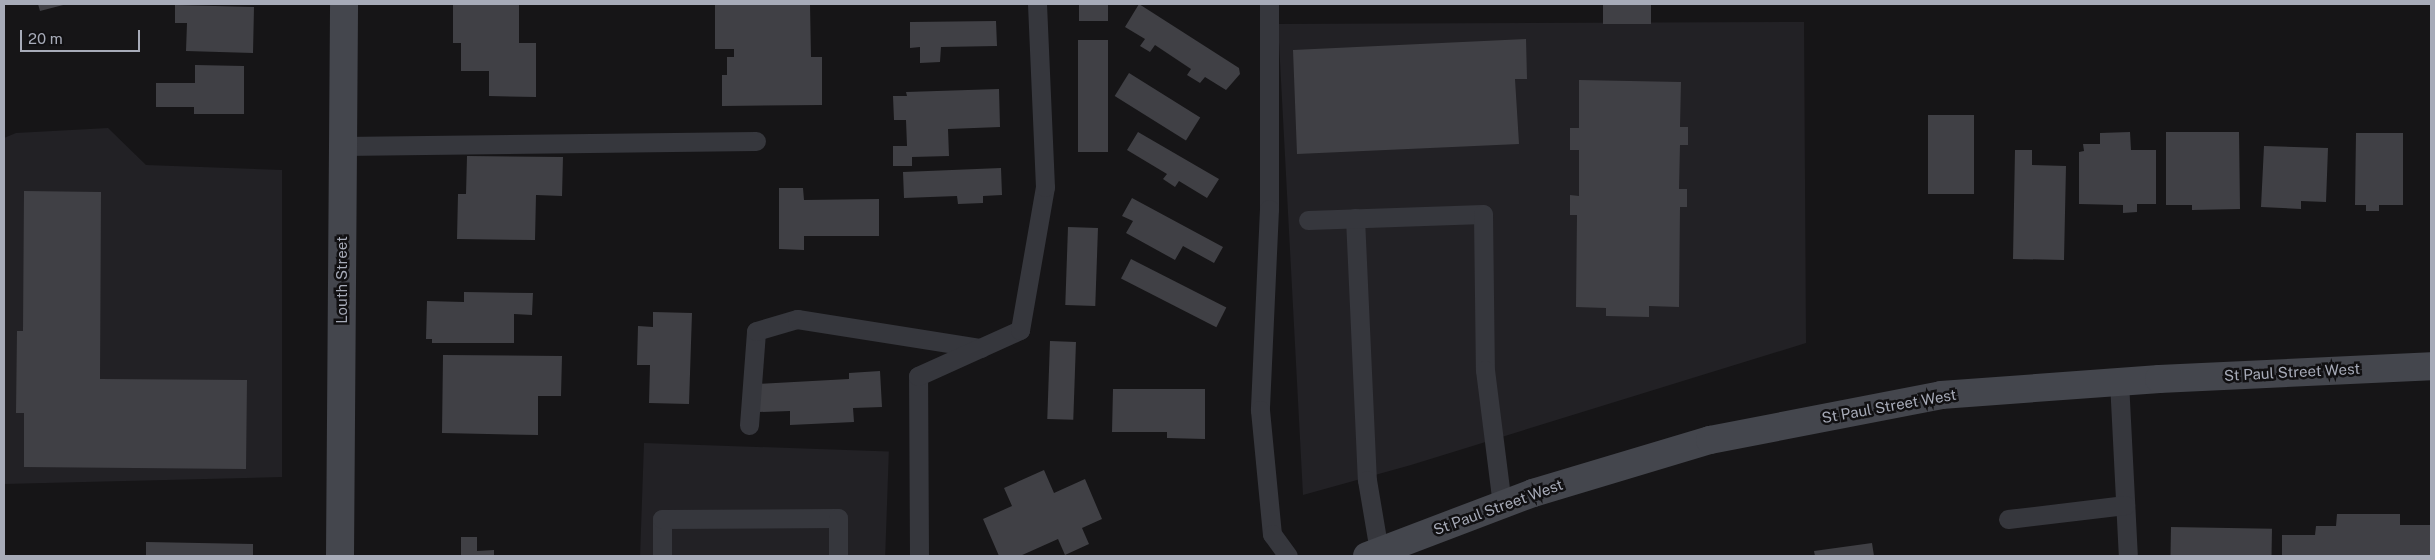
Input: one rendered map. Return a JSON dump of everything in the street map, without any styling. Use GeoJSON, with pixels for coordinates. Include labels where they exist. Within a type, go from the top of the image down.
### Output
{"type":"FeatureCollection","features":[{"type":"Feature","properties":{"kind":"main road","name":"Louth Street"},"geometry":{"type":"LineString","coordinates":[[340,556],[344,4]]}},
{"type":"Feature","properties":{"kind":"main road","name":"St Paul Street West"},"geometry":{"type":"LineString","coordinates":[[1373,553],[1533,493],[1710,440],[1941,394],[2118,382],[2431,366]]}},
{"type":"Feature","properties":{"kind":"lane"},"geometry":{"type":"LineString","coordinates":[[919,556],[918,376],[1020,330],[1045,187],[1037,4]]}},
{"type":"Feature","properties":{"kind":"lane"},"geometry":{"type":"LineString","coordinates":[[1269,4],[1269,209],[1260,410],[1272,534],[1288,556]]}},
{"type":"Feature","properties":{"kind":"lane"},"geometry":{"type":"LineString","coordinates":[[342,146],[756,141]]}},
{"type":"Feature","properties":{"kind":"lane"},"geometry":{"type":"LineString","coordinates":[[1308,220],[1484,214],[1485,370],[1502,504]]}},
{"type":"Feature","properties":{"kind":"lane"},"geometry":{"type":"LineString","coordinates":[[1355,218],[1373,553]]}},
{"type":"Feature","properties":{"kind":"lane"},"geometry":{"type":"LineString","coordinates":[[749,425],[756,331],[798,319],[981,348]]}},
{"type":"Feature","properties":{"kind":"lane"},"geometry":{"type":"LineString","coordinates":[[2118,382],[2128,556]]}},
{"type":"Feature","properties":{"kind":"lane"},"geometry":{"type":"LineString","coordinates":[[2008,519],[2126,506]]}},
{"type":"Feature","properties":{"kind":"lane"},"geometry":{"type":"LineString","coordinates":[[662,556],[662,519],[838,518],[838,556]]}},
{"type":"Feature","properties":{"kind":"shaded area"},"geometry":{"type":"Polygon","coordinates":[[[1804,22],[1806,343],[1411,465],[1303,495],[1278,24],[1804,22]]]}},
{"type":"Feature","properties":{"kind":"shaded area"},"geometry":{"type":"Polygon","coordinates":[[[108,128],[146,165],[282,170],[282,477],[4,484],[4,138],[16,133],[108,128]]]}},
{"type":"Feature","properties":{"kind":"shaded area"},"geometry":{"type":"Polygon","coordinates":[[[644,443],[889,452],[885,556],[640,556],[644,443]]]}},
{"type":"Feature","properties":{"kind":"building"},"geometry":{"type":"Polygon","coordinates":[[[38,4],[67,4],[40,11],[38,4]]]}},
{"type":"Feature","properties":{"kind":"building"},"geometry":{"type":"Polygon","coordinates":[[[453,4],[519,4],[519,43],[536,43],[536,97],[489,96],[489,71],[461,71],[461,43],[453,43],[453,4]]]}},
{"type":"Feature","properties":{"kind":"building"},"geometry":{"type":"Polygon","coordinates":[[[715,4],[810,4],[811,57],[822,57],[822,105],[722,106],[722,75],[727,75],[727,57],[734,57],[734,49],[715,49],[715,4]]]}},
{"type":"Feature","properties":{"kind":"building"},"geometry":{"type":"Polygon","coordinates":[[[1079,4],[1108,4],[1108,21],[1079,21],[1079,4]]]}},
{"type":"Feature","properties":{"kind":"building"},"geometry":{"type":"Polygon","coordinates":[[[1139,4],[1239,68],[1240,74],[1226,90],[1205,77],[1200,83],[1187,75],[1191,69],[1155,45],[1150,52],[1140,46],[1145,39],[1125,27],[1139,4]]]}},
{"type":"Feature","properties":{"kind":"building"},"geometry":{"type":"Polygon","coordinates":[[[1603,4],[1651,4],[1651,24],[1603,24],[1603,4]]]}},
{"type":"Feature","properties":{"kind":"building"},"geometry":{"type":"Polygon","coordinates":[[[175,5],[254,7],[253,53],[186,51],[187,23],[175,23],[175,5]]]}},
{"type":"Feature","properties":{"kind":"building"},"geometry":{"type":"Polygon","coordinates":[[[996,21],[997,46],[941,47],[940,62],[920,63],[920,47],[910,48],[910,22],[996,21]]]}},
{"type":"Feature","properties":{"kind":"building"},"geometry":{"type":"Polygon","coordinates":[[[1526,39],[1527,79],[1515,79],[1519,144],[1297,154],[1293,50],[1526,39]]]}},
{"type":"Feature","properties":{"kind":"building"},"geometry":{"type":"Polygon","coordinates":[[[1078,40],[1108,40],[1108,152],[1078,152],[1078,40]]]}},
{"type":"Feature","properties":{"kind":"building"},"geometry":{"type":"Polygon","coordinates":[[[195,65],[244,66],[244,114],[194,114],[194,107],[156,107],[156,83],[195,83],[195,65]]]}},
{"type":"Feature","properties":{"kind":"building"},"geometry":{"type":"Polygon","coordinates":[[[1129,73],[1200,118],[1186,140],[1115,96],[1129,73]]]}},
{"type":"Feature","properties":{"kind":"building"},"geometry":{"type":"Polygon","coordinates":[[[1579,80],[1681,82],[1680,127],[1688,127],[1688,145],[1680,145],[1679,189],[1687,189],[1687,207],[1680,207],[1679,307],[1649,306],[1649,317],[1606,316],[1606,308],[1576,307],[1577,215],[1570,215],[1570,195],[1579,196],[1579,150],[1570,150],[1570,128],[1579,128],[1579,80]]]}},
{"type":"Feature","properties":{"kind":"building"},"geometry":{"type":"Polygon","coordinates":[[[999,89],[1000,127],[948,129],[949,156],[912,157],[912,166],[893,166],[893,146],[907,146],[906,120],[894,120],[893,96],[907,96],[906,92],[999,89]]]}},
{"type":"Feature","properties":{"kind":"building"},"geometry":{"type":"Polygon","coordinates":[[[1928,115],[1974,115],[1974,194],[1928,194],[1928,115]]]}},
{"type":"Feature","properties":{"kind":"building"},"geometry":{"type":"Polygon","coordinates":[[[1138,132],[1219,179],[1207,198],[1179,181],[1175,187],[1163,179],[1167,174],[1127,150],[1138,132]]]}},
{"type":"Feature","properties":{"kind":"building"},"geometry":{"type":"Polygon","coordinates":[[[2130,132],[2131,150],[2156,150],[2156,204],[2137,204],[2137,212],[2123,213],[2123,205],[2079,204],[2079,152],[2084,151],[2083,144],[2100,144],[2100,133],[2130,132]]]}},
{"type":"Feature","properties":{"kind":"building"},"geometry":{"type":"Polygon","coordinates":[[[2166,132],[2239,132],[2240,209],[2192,210],[2192,205],[2166,205],[2166,132]]]}},
{"type":"Feature","properties":{"kind":"building"},"geometry":{"type":"Polygon","coordinates":[[[2356,133],[2403,133],[2403,205],[2379,205],[2379,211],[2366,211],[2366,205],[2355,205],[2356,133]]]}},
{"type":"Feature","properties":{"kind":"building"},"geometry":{"type":"Polygon","coordinates":[[[2264,146],[2328,148],[2326,202],[2301,201],[2301,209],[2261,207],[2264,146]]]}},
{"type":"Feature","properties":{"kind":"building"},"geometry":{"type":"Polygon","coordinates":[[[2015,150],[2032,150],[2032,165],[2066,166],[2064,260],[2013,259],[2015,150]]]}},
{"type":"Feature","properties":{"kind":"building"},"geometry":{"type":"Polygon","coordinates":[[[467,156],[563,157],[562,196],[536,195],[535,240],[457,239],[458,194],[466,194],[467,156]]]}},
{"type":"Feature","properties":{"kind":"building"},"geometry":{"type":"Polygon","coordinates":[[[1001,168],[1002,195],[983,196],[983,203],[958,204],[957,196],[904,198],[903,172],[1001,168]]]}},
{"type":"Feature","properties":{"kind":"building"},"geometry":{"type":"Polygon","coordinates":[[[779,188],[803,188],[804,200],[879,199],[879,236],[804,236],[804,250],[779,249],[779,188]]]}},
{"type":"Feature","properties":{"kind":"building"},"geometry":{"type":"Polygon","coordinates":[[[24,191],[101,192],[100,379],[247,380],[246,469],[24,467],[24,413],[16,413],[17,331],[23,331],[24,191]]]}},
{"type":"Feature","properties":{"kind":"building"},"geometry":{"type":"Polygon","coordinates":[[[1132,198],[1223,247],[1214,263],[1183,246],[1175,260],[1126,233],[1133,221],[1122,216],[1132,198]]]}},
{"type":"Feature","properties":{"kind":"building"},"geometry":{"type":"Polygon","coordinates":[[[1068,227],[1098,228],[1095,306],[1065,305],[1068,227]]]}},
{"type":"Feature","properties":{"kind":"building"},"geometry":{"type":"Polygon","coordinates":[[[1131,259],[1226,308],[1216,327],[1121,279],[1131,259]]]}},
{"type":"Feature","properties":{"kind":"building"},"geometry":{"type":"Polygon","coordinates":[[[464,292],[533,293],[532,315],[514,314],[514,343],[432,343],[432,339],[426,339],[427,301],[464,302],[464,292]]]}},
{"type":"Feature","properties":{"kind":"building"},"geometry":{"type":"Polygon","coordinates":[[[653,312],[692,313],[689,404],[649,403],[650,365],[637,365],[638,326],[653,327],[653,312]]]}},
{"type":"Feature","properties":{"kind":"building"},"geometry":{"type":"Polygon","coordinates":[[[1050,341],[1076,342],[1073,420],[1047,419],[1050,341]]]}},
{"type":"Feature","properties":{"kind":"building"},"geometry":{"type":"Polygon","coordinates":[[[443,355],[562,356],[561,396],[538,396],[538,435],[442,433],[443,355]]]}},
{"type":"Feature","properties":{"kind":"building"},"geometry":{"type":"Polygon","coordinates":[[[880,371],[882,407],[853,408],[854,422],[790,425],[790,411],[758,412],[757,384],[849,379],[849,373],[880,371]]]}},
{"type":"Feature","properties":{"kind":"building"},"geometry":{"type":"Polygon","coordinates":[[[1113,389],[1205,389],[1205,439],[1167,438],[1167,432],[1112,432],[1113,389]]]}},
{"type":"Feature","properties":{"kind":"building"},"geometry":{"type":"Polygon","coordinates":[[[1044,470],[1054,493],[1085,479],[1102,519],[1082,528],[1089,544],[1065,555],[1058,539],[1020,556],[999,556],[983,519],[1012,506],[1004,488],[1044,470]]]}},
{"type":"Feature","properties":{"kind":"building"},"geometry":{"type":"Polygon","coordinates":[[[2337,514],[2400,514],[2400,525],[2431,525],[2431,556],[2282,556],[2282,535],[2315,535],[2316,526],[2336,526],[2337,514]]]}},
{"type":"Feature","properties":{"kind":"building"},"geometry":{"type":"Polygon","coordinates":[[[2171,527],[2272,529],[2272,556],[2170,556],[2171,527]]]}},
{"type":"Feature","properties":{"kind":"building"},"geometry":{"type":"Polygon","coordinates":[[[461,537],[477,537],[477,551],[494,550],[494,556],[461,556],[461,537]]]}},
{"type":"Feature","properties":{"kind":"building"},"geometry":{"type":"Polygon","coordinates":[[[146,542],[253,544],[253,556],[146,556],[146,542]]]}},
{"type":"Feature","properties":{"kind":"building"},"geometry":{"type":"Polygon","coordinates":[[[1872,543],[1874,556],[1815,556],[1814,551],[1872,543]]]}}]}
